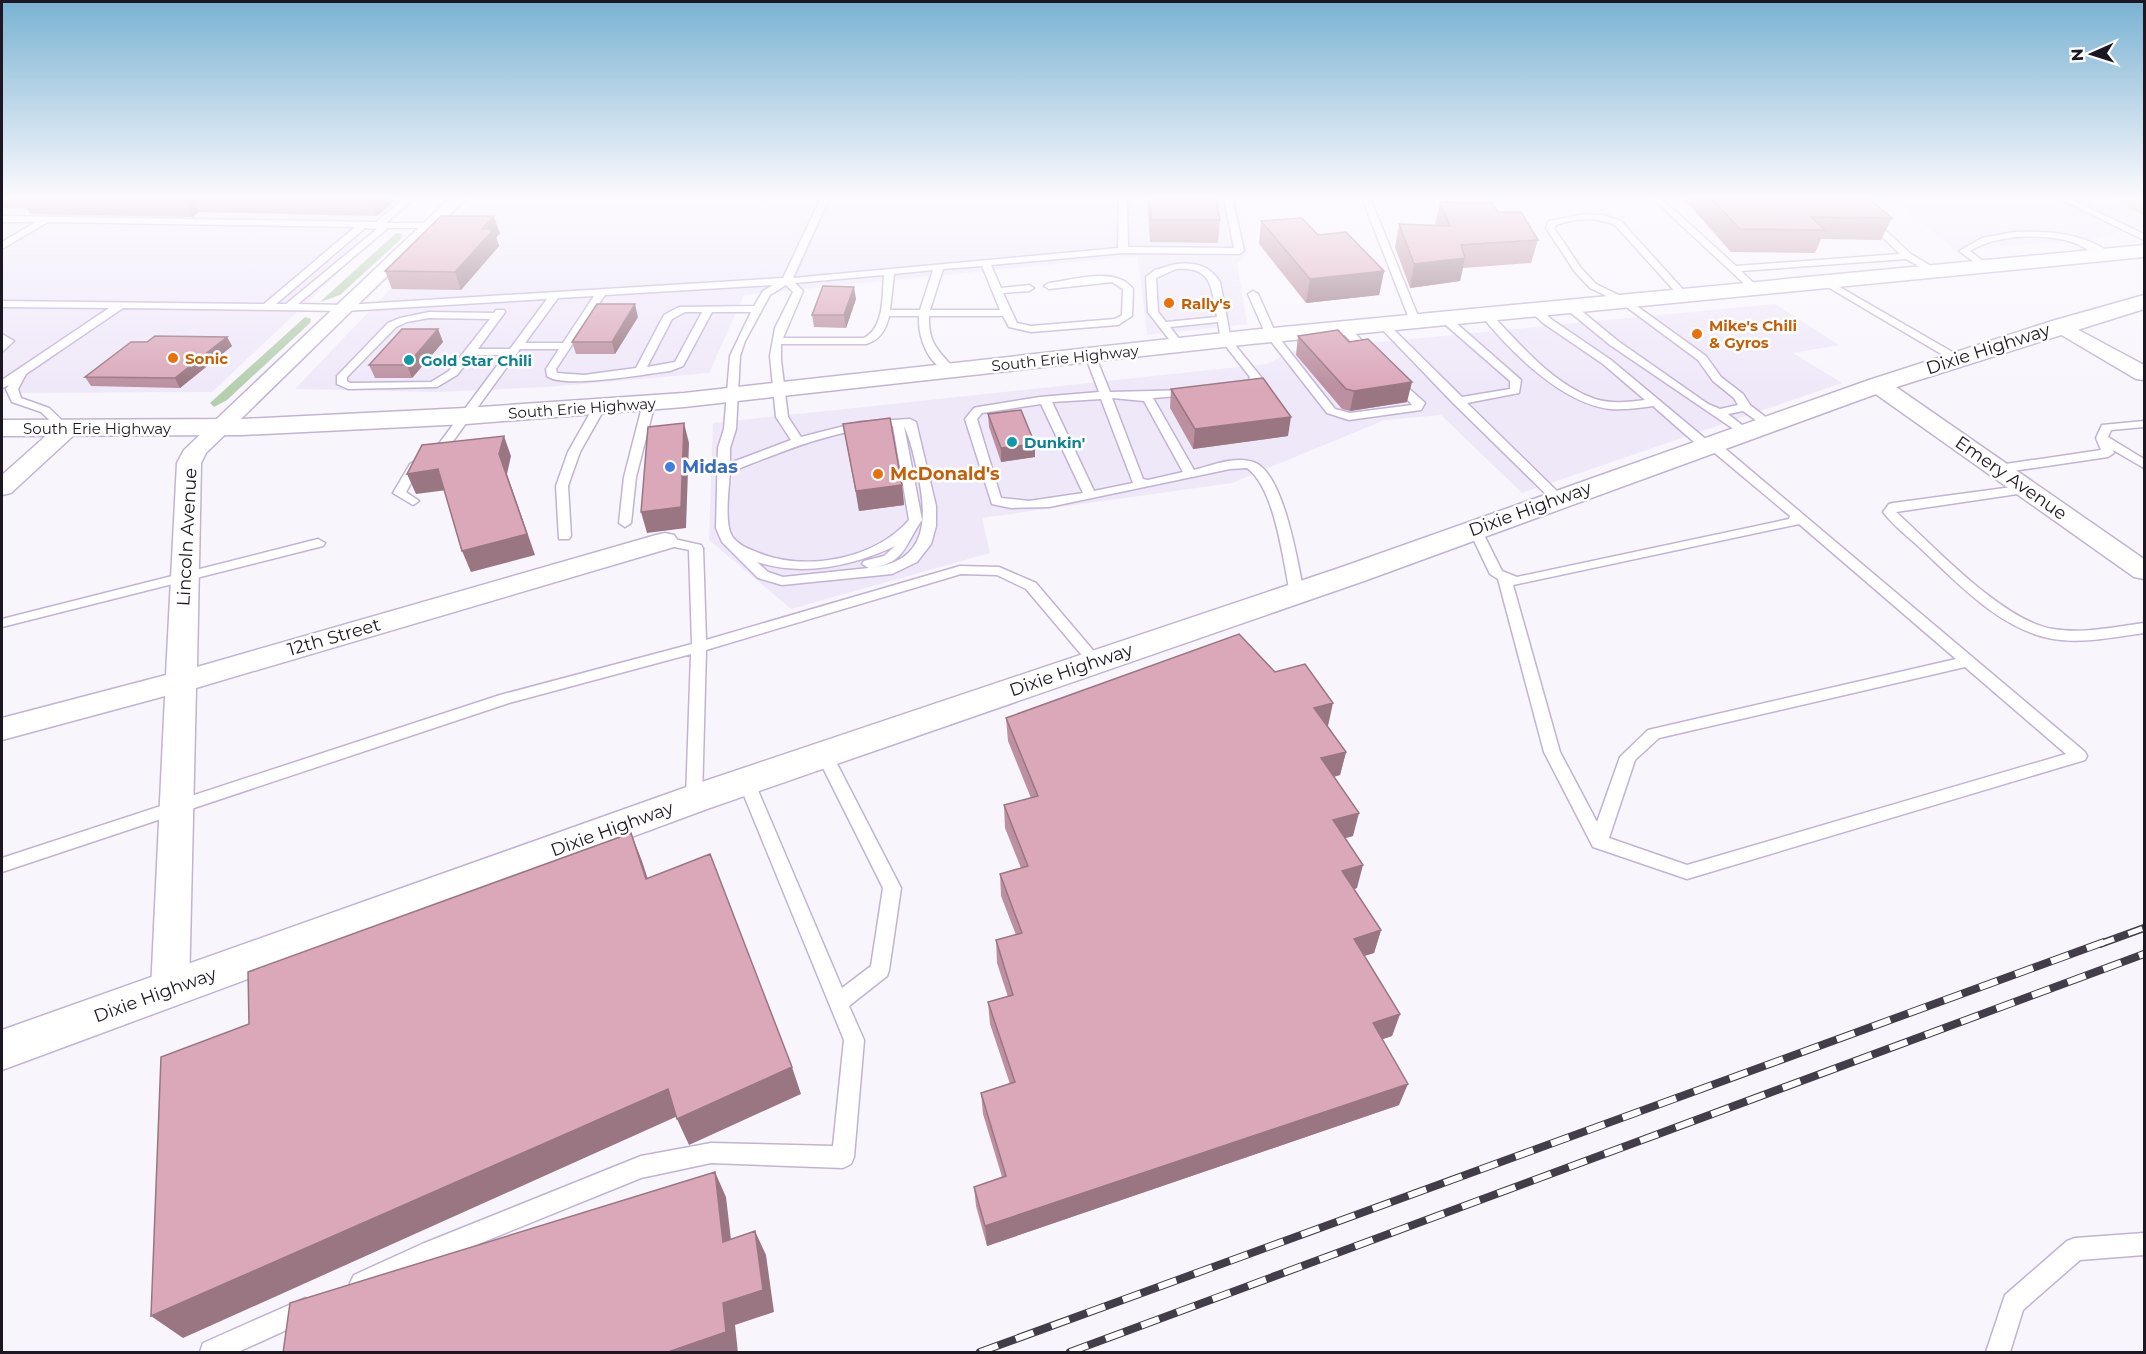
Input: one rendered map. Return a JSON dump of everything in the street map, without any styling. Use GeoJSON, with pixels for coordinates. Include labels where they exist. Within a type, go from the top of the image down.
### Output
{"type":"FeatureCollection","features":[{"type":"Feature","properties":{"kind":"main road","name":"South Erie Highway"},"geometry":{"type":"LineString","coordinates":[[3,429],[219,428],[466,416],[649,403],[1179,345],[1224,329],[1271,335],[2031,261]]}},
{"type":"Feature","properties":{"kind":"main road","name":"Dixie Highway"},"geometry":{"type":"LineString","coordinates":[[2,1050],[694,799],[1475,530],[1558,499],[1712,434],[1878,385],[2060,326],[2145,302]]}},
{"type":"Feature","properties":{"kind":"street","name":"Lincoln Avenue"},"geometry":{"type":"LineString","coordinates":[[170,990],[189,464],[196,450],[393,261]]}},
{"type":"Feature","properties":{"kind":"street"},"geometry":{"type":"LineString","coordinates":[[2060,326],[2145,374]]}},
{"type":"Feature","properties":{"kind":"street","name":"Emery Avenue"},"geometry":{"type":"LineString","coordinates":[[1878,385],[2145,571]]}},
{"type":"Feature","properties":{"kind":"street"},"geometry":{"type":"LineString","coordinates":[[2,488],[66,430]]}},
{"type":"Feature","properties":{"kind":"street","name":"12th Street"},"geometry":{"type":"LineString","coordinates":[[2,729],[180,682],[665,541]]}},
{"type":"Feature","properties":{"kind":"lane"},"geometry":{"type":"LineString","coordinates":[[267,307],[321,261]]}},
{"type":"Feature","properties":{"kind":"lane"},"geometry":{"type":"LineString","coordinates":[[289,307],[341,261]]}},
{"type":"Feature","properties":{"kind":"lane"},"geometry":{"type":"LineString","coordinates":[[723,470],[799,442],[859,425],[910,422],[932,516],[929,536],[921,552],[908,565],[867,574],[837,574],[782,581],[763,575],[727,539],[722,528],[723,470],[738,349],[766,293],[787,281],[796,261]]}},
{"type":"Feature","properties":{"kind":"lane"},"geometry":{"type":"LineString","coordinates":[[2,304],[345,308],[787,281],[995,261]]}},
{"type":"Feature","properties":{"kind":"lane"},"geometry":{"type":"LineString","coordinates":[[1391,261],[1415,321]]}},
{"type":"Feature","properties":{"kind":"lane"},"geometry":{"type":"LineString","coordinates":[[1572,261],[1593,286],[1624,301],[1702,358],[1717,379],[1739,396],[1753,421]]}},
{"type":"Feature","properties":{"kind":"lane"},"geometry":{"type":"LineString","coordinates":[[1652,261],[1683,295]]}},
{"type":"Feature","properties":{"kind":"lane"},"geometry":{"type":"LineString","coordinates":[[1725,261],[1754,288]]}},
{"type":"Feature","properties":{"kind":"lane"},"geometry":{"type":"LineString","coordinates":[[1734,269],[1839,261]]}},
{"type":"Feature","properties":{"kind":"lane"},"geometry":{"type":"LineString","coordinates":[[1918,261],[1934,270]]}},
{"type":"Feature","properties":{"kind":"lane"},"geometry":{"type":"LineString","coordinates":[[986,262],[1013,325],[1021,328],[1118,322],[1127,316],[1128,289],[1123,283],[1113,279],[1049,286]]}},
{"type":"Feature","properties":{"kind":"lane"},"geometry":{"type":"LineString","coordinates":[[1179,345],[1153,312],[1151,277],[1161,269],[1175,266],[1203,269],[1212,275],[1224,329],[1256,377],[1253,385],[1226,389]]}},
{"type":"Feature","properties":{"kind":"lane"},"geometry":{"type":"LineString","coordinates":[[939,267],[924,313],[928,346],[950,370]]}},
{"type":"Feature","properties":{"kind":"lane"},"geometry":{"type":"LineString","coordinates":[[777,340],[866,341],[874,339],[880,331],[889,272]]}},
{"type":"Feature","properties":{"kind":"lane"},"geometry":{"type":"LineString","coordinates":[[787,281],[798,291],[777,340],[775,352],[781,390],[782,422],[799,442]]}},
{"type":"Feature","properties":{"kind":"lane"},"geometry":{"type":"LineString","coordinates":[[1824,281],[1958,359]]}},
{"type":"Feature","properties":{"kind":"lane"},"geometry":{"type":"LineString","coordinates":[[998,291],[1029,288]]}},
{"type":"Feature","properties":{"kind":"lane"},"geometry":{"type":"LineString","coordinates":[[601,293],[551,369],[552,376],[584,378],[670,368],[679,364],[709,309]]}},
{"type":"Feature","properties":{"kind":"lane"},"geometry":{"type":"LineString","coordinates":[[1253,294],[1271,335],[1331,411],[1349,417],[1417,408],[1419,403],[1344,328]]}},
{"type":"Feature","properties":{"kind":"lane"},"geometry":{"type":"LineString","coordinates":[[413,501],[399,493],[414,467],[439,452],[554,296]]}},
{"type":"Feature","properties":{"kind":"lane"},"geometry":{"type":"LineString","coordinates":[[496,316],[423,316],[399,321],[392,325],[342,376],[341,382],[348,386],[433,385],[453,373],[510,298]]}},
{"type":"Feature","properties":{"kind":"lane"},"geometry":{"type":"LineString","coordinates":[[2,385],[121,305]]}},
{"type":"Feature","properties":{"kind":"lane"},"geometry":{"type":"LineString","coordinates":[[1569,306],[1614,343],[1704,406],[1712,434]]}},
{"type":"Feature","properties":{"kind":"lane"},"geometry":{"type":"LineString","coordinates":[[639,371],[668,317],[683,309],[757,309]]}},
{"type":"Feature","properties":{"kind":"lane"},"geometry":{"type":"LineString","coordinates":[[1505,579],[1552,752],[1599,842],[1687,872],[2079,756],[1797,515],[1712,434],[1654,403],[1600,356],[1547,321],[1534,309]]}},
{"type":"Feature","properties":{"kind":"lane"},"geometry":{"type":"LineString","coordinates":[[883,313],[1006,313]]}},
{"type":"Feature","properties":{"kind":"lane"},"geometry":{"type":"LineString","coordinates":[[1485,314],[1520,348],[1574,393],[1605,405],[1654,403]]}},
{"type":"Feature","properties":{"kind":"lane"},"geometry":{"type":"LineString","coordinates":[[1444,318],[1516,380],[1515,391],[1457,401]]}},
{"type":"Feature","properties":{"kind":"lane"},"geometry":{"type":"LineString","coordinates":[[1382,324],[1558,499]]}},
{"type":"Feature","properties":{"kind":"lane"},"geometry":{"type":"LineString","coordinates":[[1162,325],[1224,329]]}},
{"type":"Feature","properties":{"kind":"lane"},"geometry":{"type":"LineString","coordinates":[[2,338],[9,341],[2,349]]}},
{"type":"Feature","properties":{"kind":"lane"},"geometry":{"type":"LineString","coordinates":[[470,352],[566,346]]}},
{"type":"Feature","properties":{"kind":"lane"},"geometry":{"type":"LineString","coordinates":[[1090,355],[1138,481],[1147,484]]}},
{"type":"Feature","properties":{"kind":"lane"},"geometry":{"type":"LineString","coordinates":[[23,373],[12,389],[16,400],[45,410],[66,430]]}},
{"type":"Feature","properties":{"kind":"lane"},"geometry":{"type":"LineString","coordinates":[[1204,391],[1105,396],[978,410],[971,419],[996,501],[1007,505],[1044,503],[1243,464],[1255,467],[1272,488],[1298,592]]}},
{"type":"Feature","properties":{"kind":"lane"},"geometry":{"type":"LineString","coordinates":[[1137,396],[1148,398],[1191,473]]}},
{"type":"Feature","properties":{"kind":"lane"},"geometry":{"type":"LineString","coordinates":[[1046,402],[1090,495]]}},
{"type":"Feature","properties":{"kind":"lane"},"geometry":{"type":"LineString","coordinates":[[625,523],[626,490],[649,403]]}},
{"type":"Feature","properties":{"kind":"lane"},"geometry":{"type":"LineString","coordinates":[[564,536],[562,486],[574,452],[600,406]]}},
{"type":"Feature","properties":{"kind":"lane"},"geometry":{"type":"LineString","coordinates":[[739,550],[777,563],[798,565],[848,560],[864,564],[890,560],[900,552],[916,520],[898,422]]}},
{"type":"Feature","properties":{"kind":"lane"},"geometry":{"type":"LineString","coordinates":[[1999,469],[2108,453],[2102,438],[2106,428],[2145,424]]}},
{"type":"Feature","properties":{"kind":"lane"},"geometry":{"type":"LineString","coordinates":[[2102,438],[2145,464]]}},
{"type":"Feature","properties":{"kind":"lane"},"geometry":{"type":"LineString","coordinates":[[2027,489],[1893,507],[1889,512],[2005,614],[2039,631],[2077,637],[2145,628]]}},
{"type":"Feature","properties":{"kind":"lane"},"geometry":{"type":"LineString","coordinates":[[1475,530],[1497,574],[1505,579],[1516,581],[1794,522],[1797,515]]}},
{"type":"Feature","properties":{"kind":"lane"},"geometry":{"type":"LineString","coordinates":[[665,541],[696,548],[699,647],[694,799]]}},
{"type":"Feature","properties":{"kind":"lane"},"geometry":{"type":"LineString","coordinates":[[2,623],[318,543]]}},
{"type":"Feature","properties":{"kind":"lane"},"geometry":{"type":"LineString","coordinates":[[2,865],[505,699],[699,647],[960,570],[999,571],[1031,586],[1096,662]]}},
{"type":"Feature","properties":{"kind":"lane"},"geometry":{"type":"LineString","coordinates":[[1599,842],[1628,757],[1654,734],[1968,661]]}},
{"type":"Feature","properties":{"kind":"lane"},"geometry":{"type":"LineString","coordinates":[[824,754],[892,888],[880,970],[838,1003]]}},
{"type":"Feature","properties":{"kind":"lane"},"geometry":{"type":"LineString","coordinates":[[349,1289],[422,1255],[641,1167],[711,1153],[843,1157],[854,1040],[746,781]]}},
{"type":"Feature","properties":{"kind":"lane"},"geometry":{"type":"LineString","coordinates":[[1998,1353],[2013,1303],[2075,1250],[2145,1244]]}},
{"type":"Feature","properties":{"kind":"lane"},"geometry":{"type":"LineString","coordinates":[[212,1353],[328,1299]]}},
{"type":"Feature","properties":{"kind":"shaded area"},"geometry":{"type":"Polygon","coordinates":[[[2,261],[351,261],[212,392],[2,393],[2,261]]]}},
{"type":"Feature","properties":{"kind":"shaded area"},"geometry":{"type":"Polygon","coordinates":[[[417,261],[1086,261],[744,295],[709,373],[547,387],[437,392],[295,389],[417,261]]]}},
{"type":"Feature","properties":{"kind":"shaded area"},"geometry":{"type":"Polygon","coordinates":[[[1139,261],[1240,261],[1237,264],[1247,324],[1147,335],[1139,261]]]}},
{"type":"Feature","properties":{"kind":"shaded area"},"geometry":{"type":"Polygon","coordinates":[[[1775,304],[1839,345],[1793,353],[1842,383],[1522,493],[1441,415],[1385,420],[1232,483],[982,518],[990,553],[791,609],[709,540],[713,423],[1266,364],[1296,350],[1775,304]]]}},
{"type":"Feature","properties":{"kind":"green space"},"geometry":{"type":"Polygon","coordinates":[[[365,261],[377,261],[340,295],[320,302],[365,261]]]}},
{"type":"Feature","properties":{"kind":"green space"},"geometry":{"type":"Polygon","coordinates":[[[305,317],[311,319],[310,323],[227,400],[214,407],[210,403],[305,317]]]}},
{"type":"Feature","properties":{"kind":"building"},"geometry":{"type":"Polygon","coordinates":[[[395,261],[465,261],[455,272],[385,271],[395,261]]]}},
{"type":"Feature","properties":{"kind":"building"},"geometry":{"type":"Polygon","coordinates":[[[1295,261],[1374,261],[1384,271],[1310,279],[1295,261]]]}},
{"type":"Feature","properties":{"kind":"building"},"geometry":{"type":"Polygon","coordinates":[[[1413,261],[1438,261],[1414,264],[1413,261]]]}},
{"type":"Feature","properties":{"kind":"building"},"geometry":{"type":"Polygon","coordinates":[[[823,286],[854,287],[844,315],[812,315],[823,286]]]}},
{"type":"Feature","properties":{"kind":"building"},"geometry":{"type":"Polygon","coordinates":[[[597,304],[635,304],[612,342],[572,342],[597,304]]]}},
{"type":"Feature","properties":{"kind":"building"},"geometry":{"type":"Polygon","coordinates":[[[402,329],[438,329],[407,365],[369,365],[402,329]]]}},
{"type":"Feature","properties":{"kind":"building"},"geometry":{"type":"Polygon","coordinates":[[[1338,330],[1349,342],[1368,339],[1412,382],[1354,391],[1346,389],[1298,336],[1338,330]]]}},
{"type":"Feature","properties":{"kind":"building"},"geometry":{"type":"Polygon","coordinates":[[[155,336],[227,337],[175,378],[85,377],[131,342],[147,342],[155,336]]]}},
{"type":"Feature","properties":{"kind":"building"},"geometry":{"type":"Polygon","coordinates":[[[1263,378],[1291,417],[1195,429],[1171,389],[1263,378]]]}},
{"type":"Feature","properties":{"kind":"building"},"geometry":{"type":"Polygon","coordinates":[[[1021,410],[1035,444],[1001,448],[988,414],[1021,410]]]}},
{"type":"Feature","properties":{"kind":"building","name":"McDonald's"},"geometry":{"type":"Polygon","coordinates":[[[890,418],[902,485],[856,491],[843,424],[890,418]]]}},
{"type":"Feature","properties":{"kind":"building"},"geometry":{"type":"Polygon","coordinates":[[[684,423],[681,507],[641,512],[648,427],[684,423]]]}},
{"type":"Feature","properties":{"kind":"building"},"geometry":{"type":"Polygon","coordinates":[[[504,436],[499,454],[527,534],[462,551],[438,469],[407,474],[422,445],[504,436]]]}},
{"type":"Feature","properties":{"kind":"building"},"geometry":{"type":"Polygon","coordinates":[[[1239,634],[1275,672],[1305,664],[1333,703],[1314,708],[1346,752],[1321,758],[1359,813],[1333,820],[1363,865],[1342,871],[1381,930],[1354,939],[1400,1014],[1373,1023],[1408,1084],[985,1226],[974,1187],[1006,1176],[981,1093],[1015,1082],[988,1002],[1013,995],[996,940],[1022,933],[1000,874],[1028,866],[1004,805],[1038,796],[1006,718],[1239,634]]]}},
{"type":"Feature","properties":{"kind":"building"},"geometry":{"type":"Polygon","coordinates":[[[631,833],[646,879],[710,854],[792,1067],[677,1119],[668,1089],[151,1316],[161,1057],[249,1024],[248,972],[631,833]]]}},
{"type":"Feature","properties":{"kind":"building"},"geometry":{"type":"Polygon","coordinates":[[[715,1172],[723,1242],[755,1231],[763,1290],[723,1303],[726,1332],[665,1353],[283,1353],[290,1303],[715,1172]]]}},
{"type":"Feature","properties":{"kind":"railway"},"geometry":{"type":"LineString","coordinates":[[2100,944],[2144,928]]}},
{"type":"Feature","properties":{"kind":"railway"},"geometry":{"type":"LineString","coordinates":[[980,1352],[2104,942]]}},
{"type":"Feature","properties":{"kind":"railway"},"geometry":{"type":"LineString","coordinates":[[1070,1352],[2144,954]]}},
{"type":"Feature","properties":{"kind":"place","name":"Rally's"},"geometry":{"type":"Point","coordinates":[1169,303]}},
{"type":"Feature","properties":{"kind":"place","name":"Mike's Chili & Gyros"},"geometry":{"type":"Point","coordinates":[1697,334]}},
{"type":"Feature","properties":{"kind":"place","name":"Sonic"},"geometry":{"type":"Point","coordinates":[173,358]}},
{"type":"Feature","properties":{"kind":"place","name":"Gold Star Chili"},"geometry":{"type":"Point","coordinates":[409,360]}},
{"type":"Feature","properties":{"kind":"place","name":"Dunkin'"},"geometry":{"type":"Point","coordinates":[1012,442]}},
{"type":"Feature","properties":{"kind":"place","name":"Midas"},"geometry":{"type":"Point","coordinates":[670,467]}},
{"type":"Feature","properties":{"kind":"place","name":"McDonald's"},"geometry":{"type":"Point","coordinates":[878,474]}}]}
